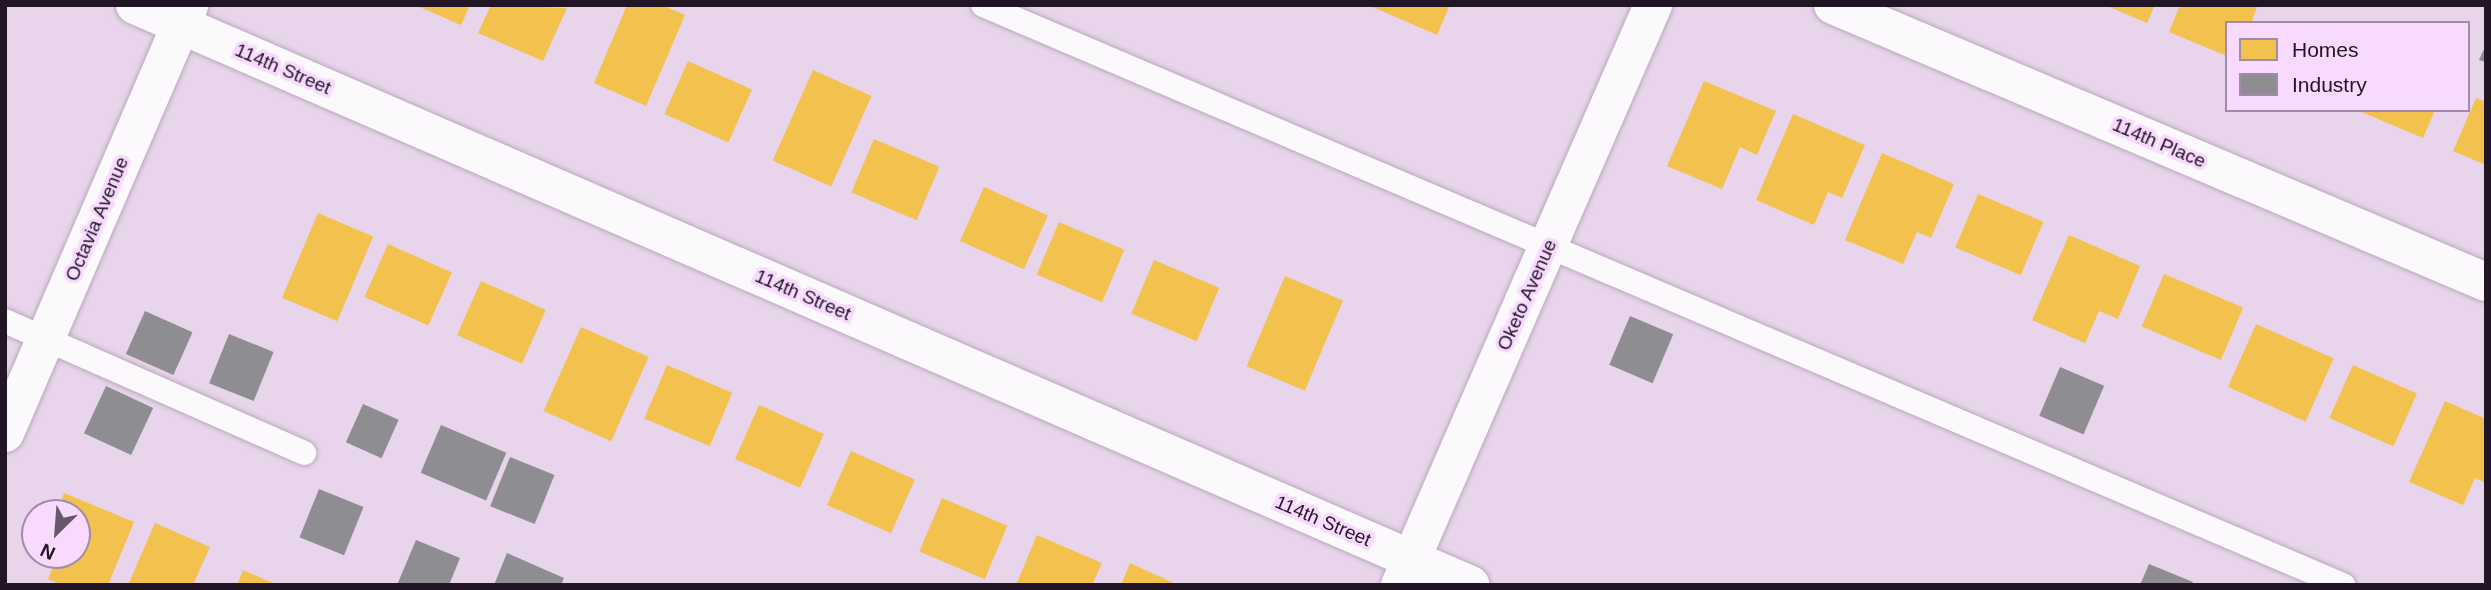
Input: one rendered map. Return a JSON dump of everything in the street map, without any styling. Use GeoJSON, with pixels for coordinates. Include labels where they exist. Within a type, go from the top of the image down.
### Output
{"type":"FeatureCollection","features":[{"type":"Feature","properties":{"kind":"street","name":"114th Street"},"geometry":{"type":"LineString","coordinates":[[135,5],[184,15],[1405,572],[1471,585]]}},
{"type":"Feature","properties":{"kind":"street","name":"Oketo Avenue"},"geometry":{"type":"LineString","coordinates":[[1405,572],[1653,5]]}},
{"type":"Feature","properties":{"kind":"street","name":"114th Place"},"geometry":{"type":"LineString","coordinates":[[1833,5],[2486,282]]}},
{"type":"Feature","properties":{"kind":"street","name":"Octavia Avenue"},"geometry":{"type":"LineString","coordinates":[[5,433],[184,15]]}},
{"type":"Feature","properties":{"kind":"lane"},"geometry":{"type":"LineString","coordinates":[[983,5],[2343,585]]}},
{"type":"Feature","properties":{"kind":"lane"},"geometry":{"type":"LineString","coordinates":[[5,321],[304,453]]}},
{"type":"Feature","properties":{"kind":"building: Homes"},"geometry":{"type":"Polygon","coordinates":[[[415,5],[470,5],[461,25],[415,5]]]}},
{"type":"Feature","properties":{"kind":"building: Homes"},"geometry":{"type":"Polygon","coordinates":[[[491,5],[567,8],[543,61],[478,33],[491,5]]]}},
{"type":"Feature","properties":{"kind":"building: Homes"},"geometry":{"type":"Polygon","coordinates":[[[627,5],[662,5],[685,15],[646,106],[594,83],[627,5]]]}},
{"type":"Feature","properties":{"kind":"building: Homes"},"geometry":{"type":"Polygon","coordinates":[[[1368,5],[1450,5],[1437,35],[1368,5]]]}},
{"type":"Feature","properties":{"kind":"building: Homes"},"geometry":{"type":"Polygon","coordinates":[[[2105,5],[2155,5],[2147,23],[2105,5]]]}},
{"type":"Feature","properties":{"kind":"building: Homes"},"geometry":{"type":"Polygon","coordinates":[[[2180,5],[2258,5],[2252,21],[2225,21],[2225,55],[2169,32],[2180,5]]]}},
{"type":"Feature","properties":{"kind":"building: Homes"},"geometry":{"type":"Polygon","coordinates":[[[688,61],[752,89],[728,142],[664,114],[688,61]]]}},
{"type":"Feature","properties":{"kind":"building: Homes"},"geometry":{"type":"Polygon","coordinates":[[[813,70],[871,96],[831,186],[773,160],[813,70]]]}},
{"type":"Feature","properties":{"kind":"building: Homes"},"geometry":{"type":"Polygon","coordinates":[[[1704,81],[1776,111],[1757,155],[1740,147],[1722,189],[1667,166],[1704,81]]]}},
{"type":"Feature","properties":{"kind":"building: Homes"},"geometry":{"type":"Polygon","coordinates":[[[2476,98],[2486,102],[2486,165],[2453,151],[2476,98]]]}},
{"type":"Feature","properties":{"kind":"building: Homes"},"geometry":{"type":"Polygon","coordinates":[[[2362,112],[2434,112],[2423,138],[2362,112]]]}},
{"type":"Feature","properties":{"kind":"building: Homes"},"geometry":{"type":"Polygon","coordinates":[[[1793,114],[1865,145],[1842,198],[1828,192],[1814,225],[1756,200],[1793,114]]]}},
{"type":"Feature","properties":{"kind":"building: Homes"},"geometry":{"type":"Polygon","coordinates":[[[874,139],[939,167],[917,220],[851,192],[874,139]]]}},
{"type":"Feature","properties":{"kind":"building: Homes"},"geometry":{"type":"Polygon","coordinates":[[[1882,153],[1954,184],[1931,238],[1917,232],[1903,264],[1845,240],[1882,153]]]}},
{"type":"Feature","properties":{"kind":"building: Homes"},"geometry":{"type":"Polygon","coordinates":[[[984,187],[1048,215],[1024,269],[960,241],[984,187]]]}},
{"type":"Feature","properties":{"kind":"building: Homes"},"geometry":{"type":"Polygon","coordinates":[[[1978,194],[2043,222],[2021,275],[1955,247],[1978,194]]]}},
{"type":"Feature","properties":{"kind":"building: Homes"},"geometry":{"type":"Polygon","coordinates":[[[318,213],[373,236],[337,321],[282,298],[318,213]]]}},
{"type":"Feature","properties":{"kind":"building: Homes"},"geometry":{"type":"Polygon","coordinates":[[[1059,222],[1124,250],[1102,302],[1037,274],[1059,222]]]}},
{"type":"Feature","properties":{"kind":"building: Homes"},"geometry":{"type":"Polygon","coordinates":[[[2069,235],[2140,266],[2118,319],[2099,311],[2085,343],[2032,320],[2069,235]]]}},
{"type":"Feature","properties":{"kind":"building: Homes"},"geometry":{"type":"Polygon","coordinates":[[[388,244],[452,272],[428,325],[364,297],[388,244]]]}},
{"type":"Feature","properties":{"kind":"building: Homes"},"geometry":{"type":"Polygon","coordinates":[[[1154,260],[1219,288],[1197,341],[1131,313],[1154,260]]]}},
{"type":"Feature","properties":{"kind":"building: Homes"},"geometry":{"type":"Polygon","coordinates":[[[2164,274],[2243,308],[2221,360],[2142,326],[2164,274]]]}},
{"type":"Feature","properties":{"kind":"building: Homes"},"geometry":{"type":"Polygon","coordinates":[[[1285,276],[1343,301],[1305,391],[1247,366],[1285,276]]]}},
{"type":"Feature","properties":{"kind":"building: Homes"},"geometry":{"type":"Polygon","coordinates":[[[481,281],[546,310],[522,364],[457,335],[481,281]]]}},
{"type":"Feature","properties":{"kind":"building: Homes"},"geometry":{"type":"Polygon","coordinates":[[[2256,324],[2334,359],[2306,422],[2228,387],[2256,324]]]}},
{"type":"Feature","properties":{"kind":"building: Homes"},"geometry":{"type":"Polygon","coordinates":[[[581,327],[649,357],[611,441],[544,411],[581,327]]]}},
{"type":"Feature","properties":{"kind":"building: Homes"},"geometry":{"type":"Polygon","coordinates":[[[667,365],[732,393],[710,446],[644,418],[667,365]]]}},
{"type":"Feature","properties":{"kind":"building: Homes"},"geometry":{"type":"Polygon","coordinates":[[[2353,365],[2417,393],[2393,446],[2329,418],[2353,365]]]}},
{"type":"Feature","properties":{"kind":"building: Homes"},"geometry":{"type":"Polygon","coordinates":[[[2445,401],[2486,419],[2486,483],[2475,478],[2463,505],[2409,482],[2445,401]]]}},
{"type":"Feature","properties":{"kind":"building: Homes"},"geometry":{"type":"Polygon","coordinates":[[[759,405],[824,434],[800,488],[735,459],[759,405]]]}},
{"type":"Feature","properties":{"kind":"building: Homes"},"geometry":{"type":"Polygon","coordinates":[[[851,451],[915,479],[891,533],[827,505],[851,451]]]}},
{"type":"Feature","properties":{"kind":"building: Homes"},"geometry":{"type":"Polygon","coordinates":[[[64,493],[78,499],[62,499],[64,493]]]}},
{"type":"Feature","properties":{"kind":"building: Homes"},"geometry":{"type":"Polygon","coordinates":[[[942,498],[1007,526],[985,579],[919,551],[942,498]]]}},
{"type":"Feature","properties":{"kind":"building: Homes"},"geometry":{"type":"Polygon","coordinates":[[[91,504],[134,522],[108,585],[61,585],[48,579],[52,569],[91,569],[91,504]]]}},
{"type":"Feature","properties":{"kind":"building: Homes"},"geometry":{"type":"Polygon","coordinates":[[[155,523],[210,547],[193,585],[128,585],[155,523]]]}},
{"type":"Feature","properties":{"kind":"building: Homes"},"geometry":{"type":"Polygon","coordinates":[[[1037,535],[1102,563],[1092,585],[1016,585],[1037,535]]]}},
{"type":"Feature","properties":{"kind":"building: Homes"},"geometry":{"type":"Polygon","coordinates":[[[1130,563],[1178,585],[1121,585],[1130,563]]]}},
{"type":"Feature","properties":{"kind":"building: Homes"},"geometry":{"type":"Polygon","coordinates":[[[243,570],[277,585],[237,585],[243,570]]]}},
{"type":"Feature","properties":{"kind":"building: Industry"},"geometry":{"type":"Polygon","coordinates":[[[2486,45],[2486,62],[2479,60],[2486,45]]]}},
{"type":"Feature","properties":{"kind":"building: Industry"},"geometry":{"type":"Polygon","coordinates":[[[145,311],[193,332],[173,375],[126,354],[145,311]]]}},
{"type":"Feature","properties":{"kind":"building: Industry"},"geometry":{"type":"Polygon","coordinates":[[[1630,316],[1673,334],[1653,383],[1609,365],[1630,316]]]}},
{"type":"Feature","properties":{"kind":"building: Industry"},"geometry":{"type":"Polygon","coordinates":[[[229,334],[274,352],[254,401],[209,383],[229,334]]]}},
{"type":"Feature","properties":{"kind":"building: Industry"},"geometry":{"type":"Polygon","coordinates":[[[2060,367],[2104,386],[2083,435],[2039,416],[2060,367]]]}},
{"type":"Feature","properties":{"kind":"building: Industry"},"geometry":{"type":"Polygon","coordinates":[[[106,386],[153,408],[131,455],[84,433],[106,386]]]}},
{"type":"Feature","properties":{"kind":"building: Industry"},"geometry":{"type":"Polygon","coordinates":[[[363,404],[399,420],[382,458],[346,442],[363,404]]]}},
{"type":"Feature","properties":{"kind":"building: Industry"},"geometry":{"type":"Polygon","coordinates":[[[441,425],[506,453],[486,501],[421,473],[441,425]]]}},
{"type":"Feature","properties":{"kind":"building: Industry"},"geometry":{"type":"Polygon","coordinates":[[[510,457],[555,475],[535,524],[490,506],[510,457]]]}},
{"type":"Feature","properties":{"kind":"building: Industry"},"geometry":{"type":"Polygon","coordinates":[[[319,489],[364,507],[344,555],[300,537],[319,489]]]}},
{"type":"Feature","properties":{"kind":"building: Industry"},"geometry":{"type":"Polygon","coordinates":[[[416,540],[460,558],[449,585],[397,585],[416,540]]]}},
{"type":"Feature","properties":{"kind":"building: Industry"},"geometry":{"type":"Polygon","coordinates":[[[507,553],[564,578],[561,585],[494,585],[507,553]]]}},
{"type":"Feature","properties":{"kind":"building: Industry"},"geometry":{"type":"Polygon","coordinates":[[[2149,564],[2193,582],[2192,585],[2140,585],[2149,564]]]}}]}
